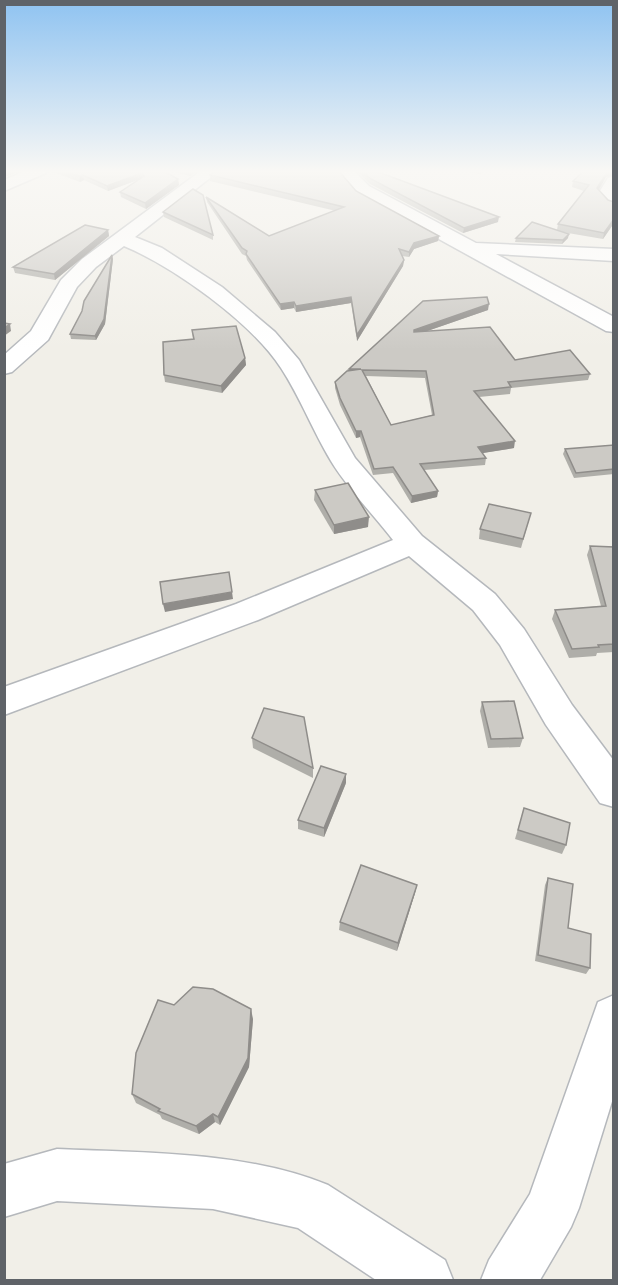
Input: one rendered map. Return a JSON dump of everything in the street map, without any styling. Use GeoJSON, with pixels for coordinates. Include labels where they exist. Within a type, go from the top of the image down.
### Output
{"type":"FeatureCollection","features":[{"type":"Feature","properties":{"kind":"street"},"geometry":{"type":"LineString","coordinates":[[4,367],[40,335],[68,284],[89,263],[136,230]]}},
{"type":"Feature","properties":{"kind":"street"},"geometry":{"type":"LineString","coordinates":[[436,230],[614,326]]}},
{"type":"Feature","properties":{"kind":"street"},"geometry":{"type":"LineString","coordinates":[[124,239],[155,252],[214,291],[267,337],[291,365],[344,461],[412,543],[484,602],[512,637],[559,715],[614,791]]}},
{"type":"Feature","properties":{"kind":"street"},"geometry":{"type":"LineString","coordinates":[[469,248],[614,255]]}},
{"type":"Feature","properties":{"kind":"street"},"geometry":{"type":"LineString","coordinates":[[4,701],[246,612],[412,543]]}},
{"type":"Feature","properties":{"kind":"street"},"geometry":{"type":"LineString","coordinates":[[510,1281],[552,1208],[614,1018]]}},
{"type":"Feature","properties":{"kind":"street"},"geometry":{"type":"LineString","coordinates":[[4,1191],[57,1175],[223,1186],[309,1204],[425,1281]]}},
{"type":"Feature","properties":{"kind":"building"},"geometry":{"type":"Polygon","coordinates":[[[76,230],[108,230],[54,274],[13,267],[76,230]]]}},
{"type":"Feature","properties":{"kind":"building"},"geometry":{"type":"Polygon","coordinates":[[[202,230],[212,230],[213,235],[202,230]]]}},
{"type":"Feature","properties":{"kind":"building"},"geometry":{"type":"Polygon","coordinates":[[[229,230],[259,230],[269,236],[285,230],[428,230],[439,236],[414,243],[409,252],[399,249],[404,260],[357,335],[351,297],[296,306],[294,302],[280,304],[246,254],[247,251],[242,248],[229,230]]]}},
{"type":"Feature","properties":{"kind":"building"},"geometry":{"type":"Polygon","coordinates":[[[524,230],[557,230],[569,234],[563,240],[516,238],[524,230]]]}},
{"type":"Feature","properties":{"kind":"building"},"geometry":{"type":"Polygon","coordinates":[[[588,230],[606,230],[604,233],[588,230]]]}},
{"type":"Feature","properties":{"kind":"building"},"geometry":{"type":"Polygon","coordinates":[[[112,255],[104,319],[95,336],[70,334],[82,311],[84,301],[112,255]]]}},
{"type":"Feature","properties":{"kind":"building"},"geometry":{"type":"Polygon","coordinates":[[[487,297],[489,304],[414,330],[414,332],[490,327],[515,360],[570,350],[590,374],[508,382],[511,387],[474,391],[515,441],[478,447],[486,458],[420,464],[438,491],[412,496],[393,467],[374,469],[361,431],[356,431],[335,382],[347,371],[361,369],[349,369],[423,301],[487,297]],[[362,370],[391,425],[434,415],[426,371],[362,370]]]}},
{"type":"Feature","properties":{"kind":"building"},"geometry":{"type":"Polygon","coordinates":[[[236,326],[245,358],[221,386],[164,375],[163,342],[194,339],[192,330],[236,326]]]}},
{"type":"Feature","properties":{"kind":"building"},"geometry":{"type":"Polygon","coordinates":[[[614,445],[614,469],[576,473],[565,449],[614,445]]]}},
{"type":"Feature","properties":{"kind":"building"},"geometry":{"type":"Polygon","coordinates":[[[348,483],[369,517],[334,525],[315,490],[348,483]]]}},
{"type":"Feature","properties":{"kind":"building"},"geometry":{"type":"Polygon","coordinates":[[[489,504],[531,513],[523,539],[480,529],[489,504]]]}},
{"type":"Feature","properties":{"kind":"building"},"geometry":{"type":"Polygon","coordinates":[[[590,546],[614,547],[614,644],[572,649],[555,610],[606,606],[590,546]]]}},
{"type":"Feature","properties":{"kind":"building"},"geometry":{"type":"Polygon","coordinates":[[[229,572],[232,592],[163,604],[160,582],[229,572]]]}},
{"type":"Feature","properties":{"kind":"building"},"geometry":{"type":"Polygon","coordinates":[[[514,701],[523,738],[491,739],[482,702],[514,701]]]}},
{"type":"Feature","properties":{"kind":"building"},"geometry":{"type":"Polygon","coordinates":[[[264,708],[304,717],[313,768],[252,738],[264,708]]]}},
{"type":"Feature","properties":{"kind":"building"},"geometry":{"type":"Polygon","coordinates":[[[321,766],[346,774],[324,828],[298,820],[321,766]]]}},
{"type":"Feature","properties":{"kind":"building"},"geometry":{"type":"Polygon","coordinates":[[[524,808],[570,823],[566,845],[518,830],[524,808]]]}},
{"type":"Feature","properties":{"kind":"building"},"geometry":{"type":"Polygon","coordinates":[[[361,865],[417,885],[398,943],[340,922],[361,865]]]}},
{"type":"Feature","properties":{"kind":"building"},"geometry":{"type":"Polygon","coordinates":[[[548,878],[573,884],[568,928],[591,934],[590,968],[538,955],[548,878]]]}},
{"type":"Feature","properties":{"kind":"building"},"geometry":{"type":"Polygon","coordinates":[[[193,987],[213,989],[251,1009],[248,1058],[218,1117],[213,1114],[196,1126],[158,1111],[160,1109],[132,1094],[136,1053],[158,1000],[174,1005],[193,987]]]}}]}
